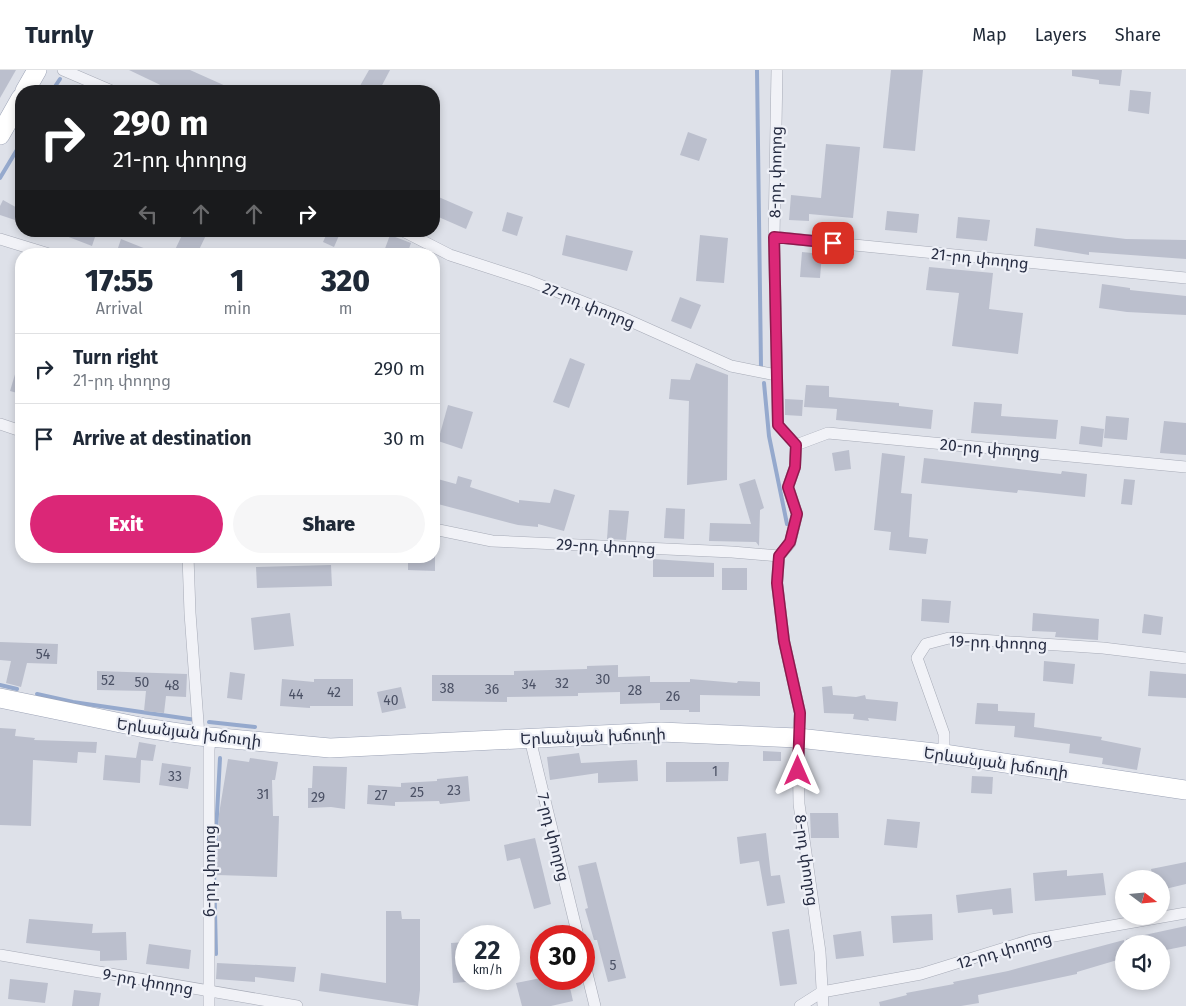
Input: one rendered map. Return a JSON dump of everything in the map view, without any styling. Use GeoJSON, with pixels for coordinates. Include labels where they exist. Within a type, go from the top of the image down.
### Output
{"type":"FeatureCollection","features":[{"type":"Feature","properties":{"kind":"main road"},"geometry":{"type":"LineString","coordinates":[[28,85],[37,70]]}},
{"type":"Feature","properties":{"kind":"main road"},"geometry":{"type":"LineString","coordinates":[[0,135],[15,109]]}},
{"type":"Feature","properties":{"kind":"main road","name":"Երևանյան խճուղի"},"geometry":{"type":"LineString","coordinates":[[0,698],[109,722],[205,737],[330,748],[661,732],[798,738],[944,754],[1186,790]]}},
{"type":"Feature","properties":{"kind":"street"},"geometry":{"type":"LineString","coordinates":[[63,70],[98,85]]}},
{"type":"Feature","properties":{"kind":"street","name":"8-րդ փողոց"},"geometry":{"type":"LineString","coordinates":[[777,70],[774,237],[778,425],[796,445],[795,467],[788,487],[797,514],[790,542],[779,556],[777,583],[784,641],[800,713],[798,804],[820,952],[823,1006]]}},
{"type":"Feature","properties":{"kind":"street","name":"27-րդ փողոց"},"geometry":{"type":"LineString","coordinates":[[415,237],[436,248]]}},
{"type":"Feature","properties":{"kind":"street","name":"21-րդ փողոց"},"geometry":{"type":"LineString","coordinates":[[774,237],[1186,278]]}},
{"type":"Feature","properties":{"kind":"street"},"geometry":{"type":"LineString","coordinates":[[0,239],[30,248]]}},
{"type":"Feature","properties":{"kind":"street","name":"27-րդ փողոց"},"geometry":{"type":"LineString","coordinates":[[440,250],[566,295],[731,366],[776,376]]}},
{"type":"Feature","properties":{"kind":"street"},"geometry":{"type":"LineString","coordinates":[[0,424],[15,428]]}},
{"type":"Feature","properties":{"kind":"street","name":"20-րդ փողոց"},"geometry":{"type":"LineString","coordinates":[[796,445],[828,433],[1186,467]]}},
{"type":"Feature","properties":{"kind":"street","name":"29-րդ փողոց"},"geometry":{"type":"LineString","coordinates":[[440,530],[492,540],[779,556]]}},
{"type":"Feature","properties":{"kind":"street","name":"6-րդ փողոց"},"geometry":{"type":"LineString","coordinates":[[188,563],[190,612],[205,737],[209,750],[209,1006]]}},
{"type":"Feature","properties":{"kind":"street","name":"19-րդ փողոց"},"geometry":{"type":"LineString","coordinates":[[944,754],[944,734],[917,658],[926,644],[949,638],[1103,648],[1186,658]]}},
{"type":"Feature","properties":{"kind":"street","name":"7-րդ փողոց"},"geometry":{"type":"LineString","coordinates":[[530,739],[575,925]]}},
{"type":"Feature","properties":{"kind":"street","name":"12-րդ փողոց"},"geometry":{"type":"LineString","coordinates":[[822,992],[921,974],[1031,940],[1186,913]]}},
{"type":"Feature","properties":{"kind":"street","name":"9-րդ փողոց"},"geometry":{"type":"LineString","coordinates":[[0,955],[297,1006]]}},
{"type":"Feature","properties":{"kind":"street"},"geometry":{"type":"LineString","coordinates":[[591,990],[595,1006]]}},
{"type":"Feature","properties":{"kind":"street"},"geometry":{"type":"LineString","coordinates":[[800,1006],[822,992]]}},
{"type":"Feature","properties":{"kind":"building"},"geometry":{"type":"Polygon","coordinates":[[[0,70],[16,70],[0,98],[0,70]]]}},
{"type":"Feature","properties":{"kind":"building"},"geometry":{"type":"Polygon","coordinates":[[[129,70],[190,70],[224,85],[160,85],[129,70]]]}},
{"type":"Feature","properties":{"kind":"building"},"geometry":{"type":"Polygon","coordinates":[[[369,70],[390,70],[382,85],[360,85],[369,70]]]}},
{"type":"Feature","properties":{"kind":"building"},"geometry":{"type":"Polygon","coordinates":[[[891,70],[923,70],[915,151],[883,148],[891,70]]]}},
{"type":"Feature","properties":{"kind":"building"},"geometry":{"type":"Polygon","coordinates":[[[1072,70],[1122,70],[1120,86],[1099,84],[1099,80],[1072,76],[1072,70]]]}},
{"type":"Feature","properties":{"kind":"building"},"geometry":{"type":"Polygon","coordinates":[[[1130,90],[1151,92],[1149,114],[1128,111],[1130,90]]]}},
{"type":"Feature","properties":{"kind":"building"},"geometry":{"type":"Polygon","coordinates":[[[688,132],[707,139],[699,161],[680,155],[688,132]]]}},
{"type":"Feature","properties":{"kind":"building"},"geometry":{"type":"Polygon","coordinates":[[[826,144],[860,147],[853,218],[809,214],[809,221],[789,220],[791,195],[821,198],[826,144]]]}},
{"type":"Feature","properties":{"kind":"building"},"geometry":{"type":"Polygon","coordinates":[[[440,198],[473,212],[466,229],[440,218],[440,198]]]}},
{"type":"Feature","properties":{"kind":"building"},"geometry":{"type":"Polygon","coordinates":[[[3,200],[15,207],[15,220],[0,215],[0,206],[3,200]]]}},
{"type":"Feature","properties":{"kind":"building"},"geometry":{"type":"Polygon","coordinates":[[[887,211],[919,214],[917,233],[885,230],[887,211]]]}},
{"type":"Feature","properties":{"kind":"building"},"geometry":{"type":"Polygon","coordinates":[[[507,212],[523,217],[517,236],[502,231],[507,212]]]}},
{"type":"Feature","properties":{"kind":"building"},"geometry":{"type":"Polygon","coordinates":[[[958,217],[990,220],[987,241],[956,238],[958,217]]]}},
{"type":"Feature","properties":{"kind":"building"},"geometry":{"type":"Polygon","coordinates":[[[1036,228],[1126,239],[1186,240],[1186,259],[1089,252],[1089,255],[1034,246],[1036,228]]]}},
{"type":"Feature","properties":{"kind":"building"},"geometry":{"type":"Polygon","coordinates":[[[566,235],[633,251],[627,271],[562,255],[566,235]]]}},
{"type":"Feature","properties":{"kind":"building"},"geometry":{"type":"Polygon","coordinates":[[[700,235],[728,238],[724,283],[696,281],[700,235]]]}},
{"type":"Feature","properties":{"kind":"building"},"geometry":{"type":"Polygon","coordinates":[[[69,237],[95,237],[92,246],[69,237]]]}},
{"type":"Feature","properties":{"kind":"building"},"geometry":{"type":"Polygon","coordinates":[[[181,237],[205,237],[200,248],[176,248],[181,237]]]}},
{"type":"Feature","properties":{"kind":"building"},"geometry":{"type":"Polygon","coordinates":[[[325,237],[338,237],[334,247],[323,242],[325,237]]]}},
{"type":"Feature","properties":{"kind":"building"},"geometry":{"type":"Polygon","coordinates":[[[389,237],[395,237],[411,243],[409,248],[385,248],[389,237]]]}},
{"type":"Feature","properties":{"kind":"building"},"geometry":{"type":"Polygon","coordinates":[[[121,239],[144,248],[118,248],[121,239]]]}},
{"type":"Feature","properties":{"kind":"building"},"geometry":{"type":"Polygon","coordinates":[[[802,252],[822,254],[820,278],[800,277],[802,252]]]}},
{"type":"Feature","properties":{"kind":"building"},"geometry":{"type":"Polygon","coordinates":[[[929,267],[993,273],[989,309],[1023,313],[1018,354],[952,346],[959,293],[926,290],[929,267]]]}},
{"type":"Feature","properties":{"kind":"building"},"geometry":{"type":"Polygon","coordinates":[[[1102,284],[1130,288],[1130,290],[1186,296],[1186,315],[1127,312],[1099,308],[1102,284]]]}},
{"type":"Feature","properties":{"kind":"building"},"geometry":{"type":"Polygon","coordinates":[[[680,297],[701,305],[691,329],[671,321],[680,297]]]}},
{"type":"Feature","properties":{"kind":"building"},"geometry":{"type":"Polygon","coordinates":[[[570,358],[585,364],[569,408],[553,402],[570,358]]]}},
{"type":"Feature","properties":{"kind":"building"},"geometry":{"type":"Polygon","coordinates":[[[696,363],[728,375],[727,480],[687,485],[689,401],[669,399],[671,379],[690,380],[696,363]]]}},
{"type":"Feature","properties":{"kind":"building"},"geometry":{"type":"Polygon","coordinates":[[[15,374],[15,392],[10,391],[15,374]]]}},
{"type":"Feature","properties":{"kind":"building"},"geometry":{"type":"Polygon","coordinates":[[[806,385],[829,386],[829,397],[899,403],[899,406],[933,410],[931,429],[836,420],[837,409],[804,407],[806,385]]]}},
{"type":"Feature","properties":{"kind":"building"},"geometry":{"type":"Polygon","coordinates":[[[785,399],[803,400],[802,416],[785,415],[785,399]]]}},
{"type":"Feature","properties":{"kind":"building"},"geometry":{"type":"Polygon","coordinates":[[[974,402],[1002,404],[1001,416],[1058,420],[1056,439],[971,433],[974,402]]]}},
{"type":"Feature","properties":{"kind":"building"},"geometry":{"type":"Polygon","coordinates":[[[448,405],[473,412],[462,449],[440,442],[440,434],[448,405]]]}},
{"type":"Feature","properties":{"kind":"building"},"geometry":{"type":"Polygon","coordinates":[[[1106,416],[1129,418],[1127,440],[1104,438],[1106,416]]]}},
{"type":"Feature","properties":{"kind":"building"},"geometry":{"type":"Polygon","coordinates":[[[1164,421],[1186,423],[1186,455],[1160,453],[1164,421]]]}},
{"type":"Feature","properties":{"kind":"building"},"geometry":{"type":"Polygon","coordinates":[[[1081,426],[1104,429],[1102,447],[1079,444],[1081,426]]]}},
{"type":"Feature","properties":{"kind":"building"},"geometry":{"type":"Polygon","coordinates":[[[849,450],[851,469],[835,471],[832,453],[849,450]]]}},
{"type":"Feature","properties":{"kind":"building"},"geometry":{"type":"Polygon","coordinates":[[[882,453],[905,456],[901,493],[912,494],[909,537],[928,539],[926,554],[889,550],[891,532],[874,530],[882,453]]]}},
{"type":"Feature","properties":{"kind":"building"},"geometry":{"type":"Polygon","coordinates":[[[924,458],[1061,474],[1062,471],[1087,474],[1085,497],[1018,490],[1017,493],[921,483],[924,458]]]}},
{"type":"Feature","properties":{"kind":"building"},"geometry":{"type":"Polygon","coordinates":[[[458,476],[472,480],[470,487],[519,503],[519,500],[550,503],[554,489],[575,495],[564,531],[538,524],[538,527],[518,525],[440,505],[440,480],[456,484],[458,476]]]}},
{"type":"Feature","properties":{"kind":"building"},"geometry":{"type":"Polygon","coordinates":[[[755,479],[764,508],[760,510],[759,546],[756,542],[709,541],[710,523],[751,524],[739,484],[755,479]]]}},
{"type":"Feature","properties":{"kind":"building"},"geometry":{"type":"Polygon","coordinates":[[[1124,479],[1135,480],[1132,505],[1121,504],[1124,479]]]}},
{"type":"Feature","properties":{"kind":"building"},"geometry":{"type":"Polygon","coordinates":[[[666,508],[685,509],[684,539],[664,538],[666,508]]]}},
{"type":"Feature","properties":{"kind":"building"},"geometry":{"type":"Polygon","coordinates":[[[609,510],[629,511],[626,540],[607,539],[609,510]]]}},
{"type":"Feature","properties":{"kind":"building"},"geometry":{"type":"Polygon","coordinates":[[[653,559],[714,563],[714,577],[653,577],[653,559]]]}},
{"type":"Feature","properties":{"kind":"building"},"geometry":{"type":"Polygon","coordinates":[[[408,563],[435,563],[435,571],[408,570],[408,563]]]}},
{"type":"Feature","properties":{"kind":"building"},"geometry":{"type":"Polygon","coordinates":[[[331,565],[332,586],[257,588],[256,567],[331,565]]]}},
{"type":"Feature","properties":{"kind":"building"},"geometry":{"type":"Polygon","coordinates":[[[722,568],[747,568],[747,590],[722,590],[722,568]]]}},
{"type":"Feature","properties":{"kind":"building"},"geometry":{"type":"Polygon","coordinates":[[[922,599],[951,601],[949,623],[921,621],[922,599]]]}},
{"type":"Feature","properties":{"kind":"building"},"geometry":{"type":"Polygon","coordinates":[[[290,613],[294,646],[254,650],[251,618],[290,613]]]}},
{"type":"Feature","properties":{"kind":"building"},"geometry":{"type":"Polygon","coordinates":[[[1033,613],[1099,619],[1098,640],[1055,637],[1056,632],[1032,631],[1033,613]]]}},
{"type":"Feature","properties":{"kind":"building"},"geometry":{"type":"Polygon","coordinates":[[[1144,614],[1163,617],[1161,635],[1142,633],[1144,614]]]}},
{"type":"Feature","properties":{"kind":"building"},"geometry":{"type":"Polygon","coordinates":[[[0,642],[58,644],[57,664],[27,663],[21,687],[6,683],[11,661],[0,660],[0,642]]]}},
{"type":"Feature","properties":{"kind":"building"},"geometry":{"type":"Polygon","coordinates":[[[1044,661],[1075,664],[1073,684],[1043,681],[1044,661]]]}},
{"type":"Feature","properties":{"kind":"building"},"geometry":{"type":"Polygon","coordinates":[[[618,665],[618,677],[650,676],[650,682],[690,682],[690,679],[737,683],[738,681],[760,682],[760,696],[700,695],[700,712],[660,710],[660,703],[620,704],[620,692],[578,693],[578,696],[507,697],[507,702],[432,701],[432,675],[514,675],[514,671],[587,669],[587,666],[618,665]]]}},
{"type":"Feature","properties":{"kind":"building"},"geometry":{"type":"Polygon","coordinates":[[[97,671],[187,674],[186,697],[166,696],[164,713],[144,711],[146,691],[97,690],[97,671]]]}},
{"type":"Feature","properties":{"kind":"building"},"geometry":{"type":"Polygon","coordinates":[[[1150,671],[1186,674],[1186,698],[1148,696],[1150,671]]]}},
{"type":"Feature","properties":{"kind":"building"},"geometry":{"type":"Polygon","coordinates":[[[230,672],[245,674],[242,700],[227,698],[230,672]]]}},
{"type":"Feature","properties":{"kind":"building"},"geometry":{"type":"Polygon","coordinates":[[[282,679],[314,682],[314,679],[353,679],[353,706],[310,706],[310,708],[280,706],[282,679]]]}},
{"type":"Feature","properties":{"kind":"building"},"geometry":{"type":"Polygon","coordinates":[[[832,686],[833,695],[856,697],[865,695],[866,699],[898,702],[896,721],[868,718],[869,721],[853,719],[854,714],[824,713],[822,687],[832,686]]]}},
{"type":"Feature","properties":{"kind":"building"},"geometry":{"type":"Polygon","coordinates":[[[401,687],[406,708],[382,713],[377,692],[401,687]]]}},
{"type":"Feature","properties":{"kind":"building"},"geometry":{"type":"Polygon","coordinates":[[[977,703],[998,704],[998,711],[1035,713],[1034,727],[1102,737],[1101,740],[1141,748],[1137,770],[1102,764],[1103,758],[1069,753],[1070,744],[1014,737],[1015,726],[975,724],[977,703]]]}},
{"type":"Feature","properties":{"kind":"building"},"geometry":{"type":"Polygon","coordinates":[[[0,728],[16,729],[15,736],[35,738],[34,740],[97,742],[96,753],[78,752],[77,763],[33,760],[31,826],[0,825],[0,728]]]}},
{"type":"Feature","properties":{"kind":"building"},"geometry":{"type":"Polygon","coordinates":[[[139,742],[156,745],[153,761],[141,760],[140,783],[103,780],[105,755],[136,758],[139,742]]]}},
{"type":"Feature","properties":{"kind":"building"},"geometry":{"type":"Polygon","coordinates":[[[763,751],[781,752],[781,761],[763,761],[763,751]]]}},
{"type":"Feature","properties":{"kind":"building"},"geometry":{"type":"Polygon","coordinates":[[[579,753],[581,763],[637,760],[638,781],[598,783],[598,773],[550,780],[547,757],[579,753]]]}},
{"type":"Feature","properties":{"kind":"building"},"geometry":{"type":"Polygon","coordinates":[[[250,758],[278,762],[275,780],[272,780],[273,816],[279,816],[277,877],[217,875],[219,814],[228,759],[249,762],[250,758]]]}},
{"type":"Feature","properties":{"kind":"building"},"geometry":{"type":"Polygon","coordinates":[[[666,762],[729,762],[728,781],[666,782],[666,762]]]}},
{"type":"Feature","properties":{"kind":"building"},"geometry":{"type":"Polygon","coordinates":[[[162,763],[191,767],[188,789],[159,785],[162,763]]]}},
{"type":"Feature","properties":{"kind":"building"},"geometry":{"type":"Polygon","coordinates":[[[313,766],[347,767],[345,809],[331,807],[308,808],[308,788],[312,788],[313,766]]]}},
{"type":"Feature","properties":{"kind":"building"},"geometry":{"type":"Polygon","coordinates":[[[468,776],[470,801],[440,804],[439,801],[395,802],[395,806],[367,804],[368,785],[401,787],[401,783],[437,781],[437,779],[468,776]]]}},
{"type":"Feature","properties":{"kind":"building"},"geometry":{"type":"Polygon","coordinates":[[[972,776],[993,777],[992,794],[971,793],[972,776]]]}},
{"type":"Feature","properties":{"kind":"building"},"geometry":{"type":"Polygon","coordinates":[[[810,813],[838,813],[839,838],[811,838],[810,813]]]}},
{"type":"Feature","properties":{"kind":"building"},"geometry":{"type":"Polygon","coordinates":[[[887,819],[920,822],[917,848],[884,845],[887,819]]]}},
{"type":"Feature","properties":{"kind":"building"},"geometry":{"type":"Polygon","coordinates":[[[766,833],[771,876],[780,875],[785,903],[767,906],[759,861],[740,864],[737,837],[766,833]]]}},
{"type":"Feature","properties":{"kind":"building"},"geometry":{"type":"Polygon","coordinates":[[[535,838],[551,904],[534,909],[520,858],[507,861],[504,845],[535,838]]]}},
{"type":"Feature","properties":{"kind":"building"},"geometry":{"type":"Polygon","coordinates":[[[596,862],[626,978],[608,982],[597,940],[595,940],[595,925],[590,925],[585,909],[588,908],[578,866],[596,862]]]}},
{"type":"Feature","properties":{"kind":"building"},"geometry":{"type":"Polygon","coordinates":[[[1186,862],[1186,884],[1170,888],[1170,870],[1151,869],[1186,862]]]}},
{"type":"Feature","properties":{"kind":"building"},"geometry":{"type":"Polygon","coordinates":[[[1067,870],[1067,876],[1103,873],[1106,895],[1035,901],[1033,873],[1067,870]]]}},
{"type":"Feature","properties":{"kind":"building"},"geometry":{"type":"Polygon","coordinates":[[[1011,888],[1013,913],[993,915],[992,909],[958,913],[956,895],[1011,888]]]}},
{"type":"Feature","properties":{"kind":"building"},"geometry":{"type":"Polygon","coordinates":[[[386,911],[401,911],[402,919],[420,919],[420,990],[418,1006],[319,991],[321,973],[386,983],[386,911]]]}},
{"type":"Feature","properties":{"kind":"building"},"geometry":{"type":"Polygon","coordinates":[[[932,914],[933,940],[893,943],[891,916],[932,914]]]}},
{"type":"Feature","properties":{"kind":"building"},"geometry":{"type":"Polygon","coordinates":[[[29,919],[93,924],[92,933],[126,932],[127,960],[100,961],[100,951],[26,943],[29,919]]]}},
{"type":"Feature","properties":{"kind":"building"},"geometry":{"type":"Polygon","coordinates":[[[1186,926],[1186,946],[1170,949],[1170,935],[1144,935],[1186,926]]]}},
{"type":"Feature","properties":{"kind":"building"},"geometry":{"type":"Polygon","coordinates":[[[789,929],[797,984],[780,986],[772,932],[789,929]]]}},
{"type":"Feature","properties":{"kind":"building"},"geometry":{"type":"Polygon","coordinates":[[[861,931],[864,956],[836,959],[833,935],[861,931]]]}},
{"type":"Feature","properties":{"kind":"building"},"geometry":{"type":"Polygon","coordinates":[[[1115,942],[1115,961],[1077,972],[1077,974],[978,995],[979,1003],[961,1006],[880,1006],[879,1002],[907,995],[906,993],[1008,971],[1115,942]]]}},
{"type":"Feature","properties":{"kind":"building"},"geometry":{"type":"Polygon","coordinates":[[[451,943],[455,943],[455,983],[453,983],[451,943]]]}},
{"type":"Feature","properties":{"kind":"building"},"geometry":{"type":"Polygon","coordinates":[[[149,944],[191,950],[189,969],[146,964],[149,944]]]}},
{"type":"Feature","properties":{"kind":"building"},"geometry":{"type":"Polygon","coordinates":[[[217,963],[296,967],[294,982],[255,977],[255,982],[216,979],[217,963]]]}},
{"type":"Feature","properties":{"kind":"building"},"geometry":{"type":"Polygon","coordinates":[[[10,979],[48,983],[45,1003],[8,999],[10,979]]]}},
{"type":"Feature","properties":{"kind":"building"},"geometry":{"type":"Polygon","coordinates":[[[530,980],[530,990],[570,990],[573,1001],[551,1006],[522,1006],[518,990],[520,990],[520,982],[530,980]]]}},
{"type":"Feature","properties":{"kind":"building"},"geometry":{"type":"Polygon","coordinates":[[[74,990],[101,993],[99,1006],[72,1006],[74,990]]]}},
{"type":"Feature","properties":{"kind":"waterway"},"geometry":{"type":"LineString","coordinates":[[757,70],[761,367]]}},
{"type":"Feature","properties":{"kind":"waterway"},"geometry":{"type":"LineString","coordinates":[[56,85],[60,79]]}},
{"type":"Feature","properties":{"kind":"waterway"},"geometry":{"type":"LineString","coordinates":[[0,178],[15,153]]}},
{"type":"Feature","properties":{"kind":"waterway"},"geometry":{"type":"LineString","coordinates":[[764,383],[769,436],[787,524]]}},
{"type":"Feature","properties":{"kind":"waterway"},"geometry":{"type":"LineString","coordinates":[[0,685],[17,689]]}},
{"type":"Feature","properties":{"kind":"waterway"},"geometry":{"type":"LineString","coordinates":[[37,694],[73,702],[196,720]]}},
{"type":"Feature","properties":{"kind":"waterway"},"geometry":{"type":"LineString","coordinates":[[209,722],[255,727]]}},
{"type":"Feature","properties":{"kind":"waterway"},"geometry":{"type":"LineString","coordinates":[[216,954],[214,870],[220,758]]}},
{"type":"Feature","properties":{"kind":"route"},"geometry":{"type":"LineString","coordinates":[[798,771],[800,713],[795,681],[784,641],[777,583],[779,556],[790,542],[797,514],[788,487],[795,467],[796,445],[778,425],[774,237],[833,243]]}}]}
